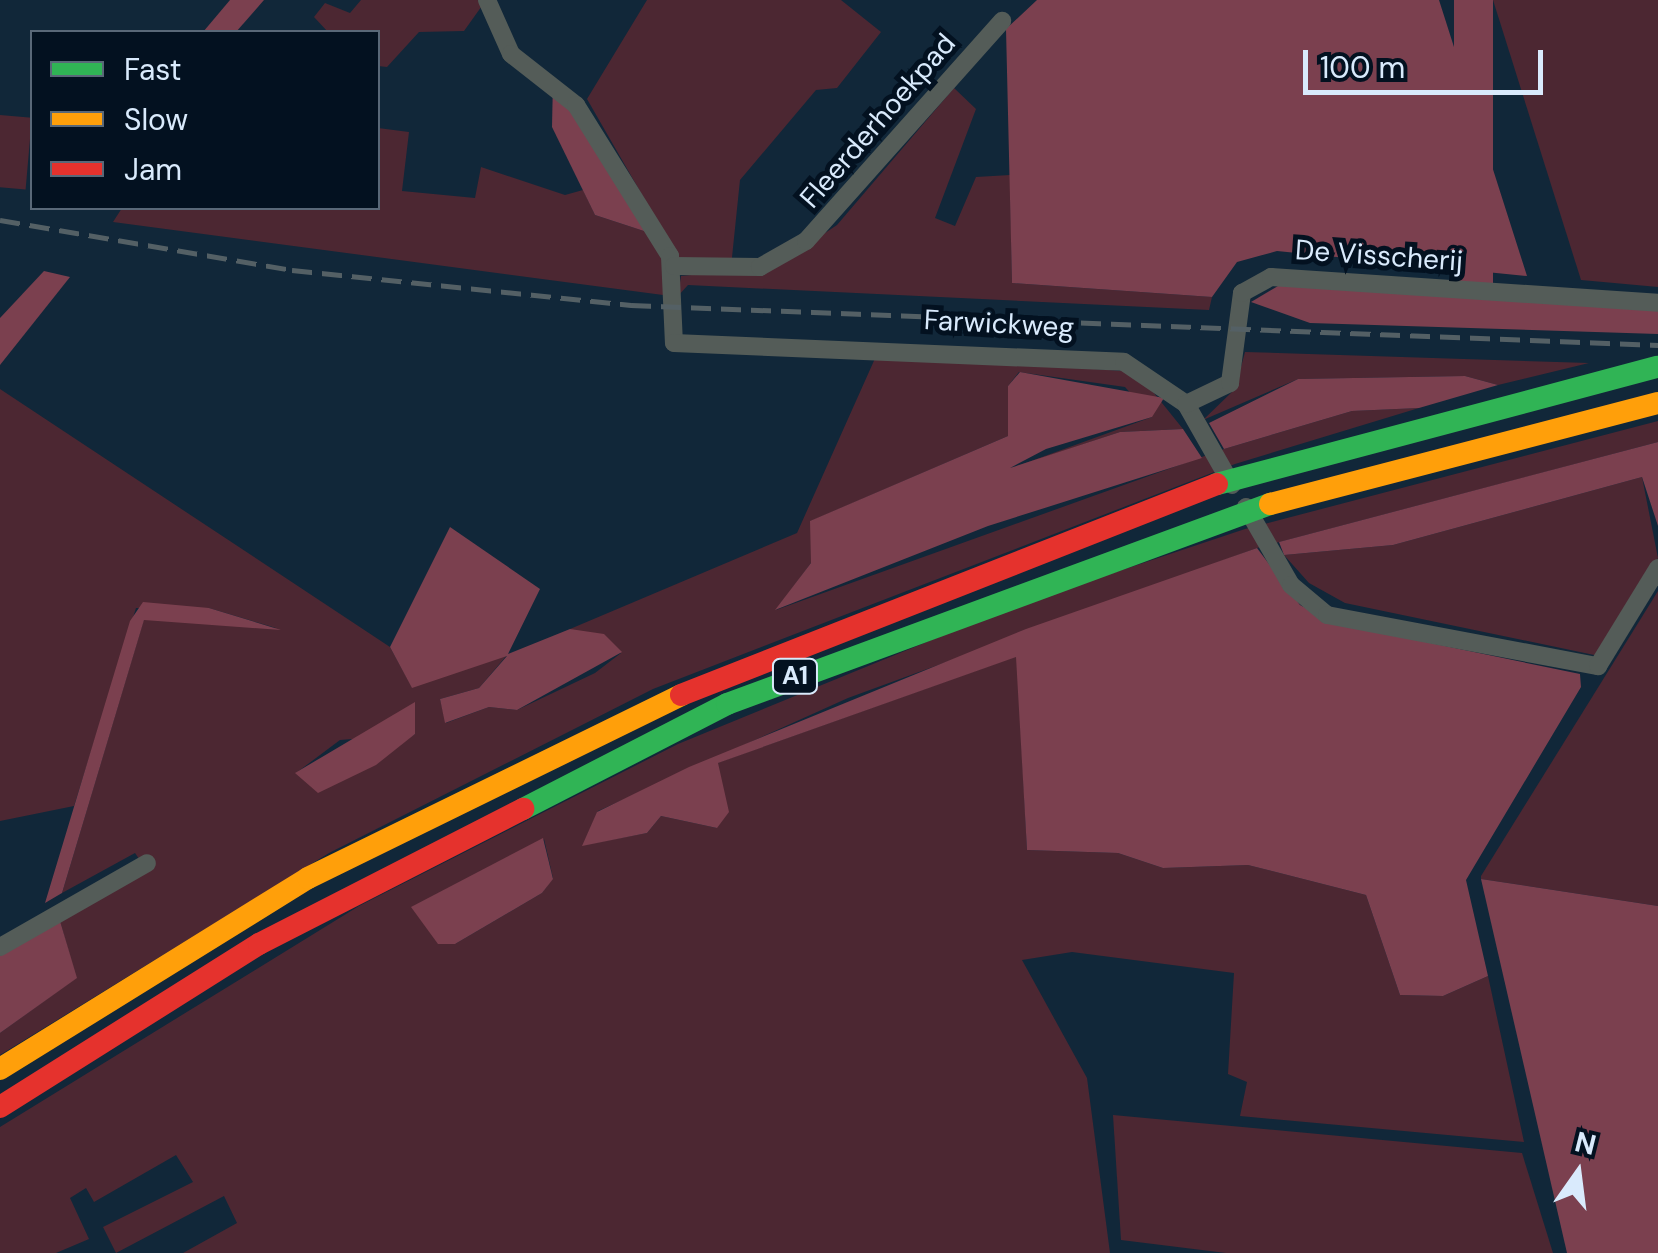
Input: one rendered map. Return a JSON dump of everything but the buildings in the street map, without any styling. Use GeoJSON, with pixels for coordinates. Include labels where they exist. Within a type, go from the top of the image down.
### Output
{"type":"FeatureCollection","features":[{"type":"Feature","properties":{"kind":"highway","name":"A1"},"geometry":{"type":"LineString","coordinates":[[0,1069],[308,878],[773,650],[1217,484],[1658,367]]}},
{"type":"Feature","properties":{"kind":"highway","name":"A1"},"geometry":{"type":"LineString","coordinates":[[0,1107],[259,944],[727,704],[1203,521],[1658,403]]}},
{"type":"Feature","properties":{"kind":"street"},"geometry":{"type":"LineString","coordinates":[[487,0],[511,54],[590,124],[674,266]]}},
{"type":"Feature","properties":{"kind":"street","name":"Fleerderhoekpad"},"geometry":{"type":"LineString","coordinates":[[674,266],[760,267],[806,241],[1002,22]]}},
{"type":"Feature","properties":{"kind":"street","name":"Farwickweg"},"geometry":{"type":"LineString","coordinates":[[674,266],[668,329],[681,346],[1094,356],[1138,368],[1186,404],[1291,585],[1328,615],[1598,666],[1658,568]]}},
{"type":"Feature","properties":{"kind":"street","name":"De Visscherij"},"geometry":{"type":"LineString","coordinates":[[1186,404],[1230,384],[1242,293],[1258,280],[1658,302]]}},
{"type":"Feature","properties":{"kind":"street"},"geometry":{"type":"LineString","coordinates":[[0,947],[147,863]]}},
{"type":"Feature","properties":{"kind":"shaded area"},"geometry":{"type":"Polygon","coordinates":[[[230,0],[264,0],[238,30],[205,30],[230,0]]]}},
{"type":"Feature","properties":{"kind":"shaded area"},"geometry":{"type":"Polygon","coordinates":[[[361,0],[484,3],[464,31],[419,32],[387,67],[380,66],[380,30],[326,30],[314,17],[325,3],[350,13],[361,0]]]}},
{"type":"Feature","properties":{"kind":"shaded area"},"geometry":{"type":"Polygon","coordinates":[[[647,0],[841,0],[881,32],[837,88],[816,90],[740,180],[731,267],[680,261],[587,99],[647,0]]]}},
{"type":"Feature","properties":{"kind":"shaded area"},"geometry":{"type":"Polygon","coordinates":[[[1037,0],[1439,0],[1527,276],[1277,251],[1237,262],[1212,297],[1012,283],[1006,29],[1037,0]]]}},
{"type":"Feature","properties":{"kind":"shaded area"},"geometry":{"type":"Polygon","coordinates":[[[1454,0],[1493,0],[1493,295],[1454,295],[1454,0]]]}},
{"type":"Feature","properties":{"kind":"shaded area"},"geometry":{"type":"Polygon","coordinates":[[[1493,0],[1658,0],[1658,287],[1581,280],[1493,0]]]}},
{"type":"Feature","properties":{"kind":"shaded area"},"geometry":{"type":"Polygon","coordinates":[[[553,80],[650,233],[595,215],[552,127],[553,80]]]}},
{"type":"Feature","properties":{"kind":"shaded area"},"geometry":{"type":"Polygon","coordinates":[[[954,88],[976,109],[935,218],[955,226],[976,177],[1010,175],[1012,283],[1212,297],[1209,310],[688,285],[678,296],[681,276],[774,267],[837,225],[954,88]]]}},
{"type":"Feature","properties":{"kind":"shaded area"},"geometry":{"type":"Polygon","coordinates":[[[0,115],[30,118],[26,190],[0,187],[0,115]]]}},
{"type":"Feature","properties":{"kind":"shaded area"},"geometry":{"type":"Polygon","coordinates":[[[380,128],[409,132],[402,191],[475,198],[481,167],[565,195],[583,190],[595,215],[650,233],[666,259],[663,295],[113,222],[121,210],[380,210],[380,128]]]}},
{"type":"Feature","properties":{"kind":"shaded area"},"geometry":{"type":"Polygon","coordinates":[[[44,271],[70,277],[0,365],[0,318],[44,271]]]}},
{"type":"Feature","properties":{"kind":"shaded area"},"geometry":{"type":"Polygon","coordinates":[[[1283,283],[1658,309],[1658,334],[1310,323],[1251,302],[1283,283]]]}},
{"type":"Feature","properties":{"kind":"shaded area"},"geometry":{"type":"Polygon","coordinates":[[[1245,352],[1589,363],[1498,385],[1465,376],[1298,379],[1203,420],[1235,389],[1245,352]]]}},
{"type":"Feature","properties":{"kind":"shaded area"},"geometry":{"type":"Polygon","coordinates":[[[877,354],[1137,372],[1183,429],[1120,432],[1009,469],[1152,417],[1125,387],[1019,372],[1008,386],[1008,436],[811,521],[811,563],[776,610],[1224,449],[1352,411],[1419,408],[1235,464],[653,689],[329,853],[0,1055],[0,1033],[76,978],[60,921],[146,869],[135,853],[62,893],[144,619],[276,628],[209,608],[136,608],[74,806],[0,821],[0,389],[390,647],[412,687],[507,655],[479,688],[440,699],[446,723],[489,707],[517,710],[595,673],[621,653],[570,629],[797,533],[877,354]],[[415,734],[340,740],[296,773],[342,780],[415,734]]]}},
{"type":"Feature","properties":{"kind":"shaded area"},"geometry":{"type":"Polygon","coordinates":[[[1020,372],[1164,398],[1152,417],[1046,449],[1010,468],[1120,432],[1183,429],[1202,458],[988,526],[775,610],[811,563],[810,521],[1008,436],[1008,386],[1020,372]]]}},
{"type":"Feature","properties":{"kind":"shaded area"},"geometry":{"type":"Polygon","coordinates":[[[1465,376],[1498,385],[1419,408],[1352,411],[1224,449],[1209,423],[1298,379],[1465,376]]]}},
{"type":"Feature","properties":{"kind":"shaded area"},"geometry":{"type":"Polygon","coordinates":[[[1658,421],[1658,442],[1257,548],[848,698],[598,811],[583,845],[647,833],[661,816],[717,828],[717,763],[1017,656],[1027,850],[1118,853],[1163,868],[1248,865],[1366,895],[1400,995],[1443,996],[1488,976],[1524,1142],[1240,1116],[1247,1082],[1228,1074],[1234,973],[1072,952],[1022,960],[1087,1078],[1110,1253],[183,1253],[237,1223],[224,1196],[116,1253],[103,1227],[193,1182],[176,1155],[94,1202],[86,1188],[70,1198],[89,1239],[56,1253],[0,1253],[0,1127],[359,906],[678,744],[1017,605],[1245,529],[1658,421]],[[544,839],[455,944],[542,893],[553,878],[544,839]]]}},
{"type":"Feature","properties":{"kind":"shaded area"},"geometry":{"type":"Polygon","coordinates":[[[1658,442],[1658,526],[1642,477],[1393,545],[1284,555],[1279,542],[1658,442]]]}},
{"type":"Feature","properties":{"kind":"shaded area"},"geometry":{"type":"Polygon","coordinates":[[[1642,477],[1658,558],[1599,656],[1345,603],[1309,583],[1284,555],[1393,545],[1642,477]]]}},
{"type":"Feature","properties":{"kind":"shaded area"},"geometry":{"type":"Polygon","coordinates":[[[450,527],[540,589],[508,654],[570,629],[604,634],[622,652],[517,710],[489,707],[445,723],[440,699],[479,688],[507,656],[412,688],[390,647],[450,527]]]}},
{"type":"Feature","properties":{"kind":"shaded area"},"geometry":{"type":"Polygon","coordinates":[[[1257,548],[1300,605],[1334,623],[1580,674],[1581,687],[1466,880],[1488,976],[1443,996],[1400,995],[1366,895],[1248,865],[1163,868],[1118,853],[1027,850],[1016,657],[718,763],[729,812],[717,828],[661,816],[647,833],[582,846],[597,812],[689,767],[1026,629],[1257,548]]]}},
{"type":"Feature","properties":{"kind":"shaded area"},"geometry":{"type":"Polygon","coordinates":[[[1658,591],[1658,906],[1481,879],[1481,876],[1658,591]]]}},
{"type":"Feature","properties":{"kind":"shaded area"},"geometry":{"type":"Polygon","coordinates":[[[143,602],[209,608],[281,630],[144,620],[62,893],[45,903],[130,621],[143,602]]]}},
{"type":"Feature","properties":{"kind":"shaded area"},"geometry":{"type":"Polygon","coordinates":[[[415,702],[415,734],[376,765],[318,793],[295,773],[415,702]]]}},
{"type":"Feature","properties":{"kind":"shaded area"},"geometry":{"type":"Polygon","coordinates":[[[543,838],[553,879],[542,893],[455,944],[438,944],[411,907],[543,838]]]}},
{"type":"Feature","properties":{"kind":"shaded area"},"geometry":{"type":"Polygon","coordinates":[[[1481,879],[1658,906],[1658,1253],[1567,1253],[1481,879]]]}},
{"type":"Feature","properties":{"kind":"shaded area"},"geometry":{"type":"Polygon","coordinates":[[[60,921],[77,978],[0,1033],[0,956],[60,921]]]}},
{"type":"Feature","properties":{"kind":"shaded area"},"geometry":{"type":"Polygon","coordinates":[[[1113,1115],[1522,1153],[1553,1253],[1226,1253],[1121,1240],[1113,1115]]]}},
{"type":"Feature","properties":{"kind":"railway"},"geometry":{"type":"LineString","coordinates":[[0,220],[292,270],[631,305],[1658,345]]}},
{"type":"Feature","properties":{"kind":"traffic: fast"},"geometry":{"type":"LineString","coordinates":[[1217,484],[1658,367]]}},
{"type":"Feature","properties":{"kind":"traffic: fast"},"geometry":{"type":"LineString","coordinates":[[523,809],[727,704],[1270,504]]}},
{"type":"Feature","properties":{"kind":"traffic: slow"},"geometry":{"type":"LineString","coordinates":[[1270,504],[1658,403]]}},
{"type":"Feature","properties":{"kind":"traffic: slow"},"geometry":{"type":"LineString","coordinates":[[0,1069],[308,878],[681,695]]}},
{"type":"Feature","properties":{"kind":"traffic: jam"},"geometry":{"type":"LineString","coordinates":[[681,695],[1217,484]]}},
{"type":"Feature","properties":{"kind":"traffic: jam"},"geometry":{"type":"LineString","coordinates":[[0,1107],[259,944],[523,809]]}}]}
